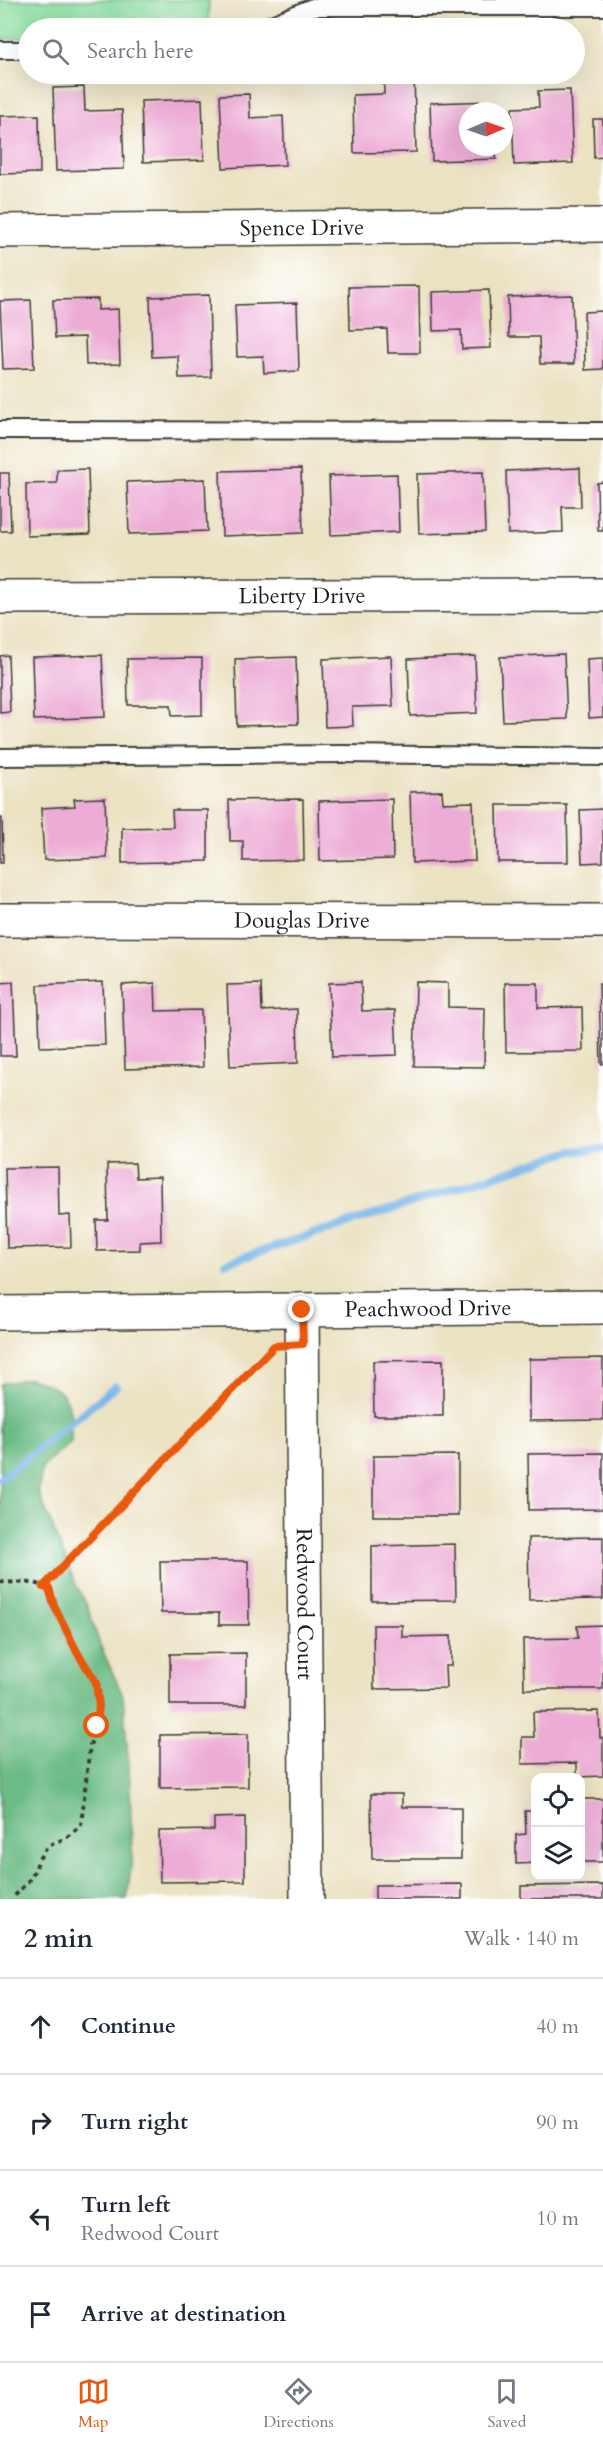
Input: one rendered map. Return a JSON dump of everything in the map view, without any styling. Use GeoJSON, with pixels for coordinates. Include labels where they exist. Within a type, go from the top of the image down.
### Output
{"type":"FeatureCollection","features":[{"type":"Feature","properties":{"kind":"street","name":"Spence Drive"},"geometry":{"type":"LineString","coordinates":[[0,231],[603,225]]}},
{"type":"Feature","properties":{"kind":"street","name":"Liberty Drive"},"geometry":{"type":"LineString","coordinates":[[0,597],[603,595]]}},
{"type":"Feature","properties":{"kind":"street","name":"Douglas Drive"},"geometry":{"type":"LineString","coordinates":[[0,920],[603,921]]}},
{"type":"Feature","properties":{"kind":"street","name":"Peachwood Drive"},"geometry":{"type":"LineString","coordinates":[[0,1313],[603,1307]]}},
{"type":"Feature","properties":{"kind":"street","name":"Redwood Court"},"geometry":{"type":"LineString","coordinates":[[302,1310],[307,1899]]}},
{"type":"Feature","properties":{"kind":"lane"},"geometry":{"type":"LineString","coordinates":[[288,18],[313,8],[603,7]]}},
{"type":"Feature","properties":{"kind":"lane"},"geometry":{"type":"LineString","coordinates":[[0,50],[18,50]]}},
{"type":"Feature","properties":{"kind":"lane"},"geometry":{"type":"LineString","coordinates":[[0,430],[603,431]]}},
{"type":"Feature","properties":{"kind":"lane"},"geometry":{"type":"LineString","coordinates":[[0,757],[330,754],[603,757]]}},
{"type":"Feature","properties":{"kind":"path"},"geometry":{"type":"LineString","coordinates":[[43,1587],[274,1346],[303,1344]]}},
{"type":"Feature","properties":{"kind":"path"},"geometry":{"type":"LineString","coordinates":[[0,1582],[35,1583],[49,1588],[54,1605],[77,1652],[96,1682],[99,1706],[97,1726],[90,1745],[81,1825],[66,1838],[48,1846],[38,1860],[36,1869],[29,1880],[12,1899]]}},
{"type":"Feature","properties":{"kind":"green space"},"geometry":{"type":"Polygon","coordinates":[[[0,0],[209,0],[208,18],[18,18],[18,38],[0,39],[0,0]]]}},
{"type":"Feature","properties":{"kind":"green space"},"geometry":{"type":"Polygon","coordinates":[[[29,1378],[61,1393],[69,1407],[71,1442],[43,1466],[38,1491],[123,1696],[130,1783],[132,1858],[127,1899],[0,1899],[0,1384],[29,1378]]]}},
{"type":"Feature","properties":{"kind":"building"},"geometry":{"type":"Polygon","coordinates":[[[384,84],[414,84],[416,152],[354,153],[353,95],[384,94],[384,84]]]}},
{"type":"Feature","properties":{"kind":"building"},"geometry":{"type":"Polygon","coordinates":[[[84,87],[85,111],[122,110],[124,169],[56,171],[53,88],[84,87]]]}},
{"type":"Feature","properties":{"kind":"building"},"geometry":{"type":"Polygon","coordinates":[[[570,90],[573,163],[514,165],[513,108],[539,107],[538,91],[570,90]]]}},
{"type":"Feature","properties":{"kind":"building"},"geometry":{"type":"Polygon","coordinates":[[[249,94],[250,118],[283,116],[285,165],[223,168],[220,95],[249,94]]]}},
{"type":"Feature","properties":{"kind":"building"},"geometry":{"type":"Polygon","coordinates":[[[202,99],[204,160],[143,162],[141,101],[202,99]]]}},
{"type":"Feature","properties":{"kind":"building"},"geometry":{"type":"Polygon","coordinates":[[[459,102],[459,156],[496,156],[496,159],[432,161],[430,103],[459,102]]]}},
{"type":"Feature","properties":{"kind":"building"},"geometry":{"type":"Polygon","coordinates":[[[39,115],[40,173],[0,174],[0,116],[39,115]]]}},
{"type":"Feature","properties":{"kind":"building"},"geometry":{"type":"Polygon","coordinates":[[[593,119],[603,119],[603,157],[594,158],[593,119]]]}},
{"type":"Feature","properties":{"kind":"building"},"geometry":{"type":"Polygon","coordinates":[[[419,286],[420,353],[388,353],[387,329],[350,330],[349,287],[419,286]]]}},
{"type":"Feature","properties":{"kind":"building"},"geometry":{"type":"Polygon","coordinates":[[[489,290],[491,348],[462,349],[461,330],[433,331],[432,292],[489,290]]]}},
{"type":"Feature","properties":{"kind":"building"},"geometry":{"type":"Polygon","coordinates":[[[209,295],[211,377],[179,378],[178,356],[152,357],[150,297],[209,295]]]}},
{"type":"Feature","properties":{"kind":"building"},"geometry":{"type":"Polygon","coordinates":[[[572,295],[574,364],[540,364],[539,337],[509,337],[508,297],[572,295]]]}},
{"type":"Feature","properties":{"kind":"building"},"geometry":{"type":"Polygon","coordinates":[[[98,299],[98,310],[118,309],[120,364],[86,365],[85,337],[55,338],[53,300],[98,299]]]}},
{"type":"Feature","properties":{"kind":"building"},"geometry":{"type":"Polygon","coordinates":[[[31,300],[34,368],[3,369],[0,301],[31,300]]]}},
{"type":"Feature","properties":{"kind":"building"},"geometry":{"type":"Polygon","coordinates":[[[297,303],[299,371],[264,373],[263,356],[237,357],[235,305],[297,303]]]}},
{"type":"Feature","properties":{"kind":"building"},"geometry":{"type":"Polygon","coordinates":[[[603,311],[603,369],[585,370],[584,312],[603,311]]]}},
{"type":"Feature","properties":{"kind":"building"},"geometry":{"type":"Polygon","coordinates":[[[580,468],[581,507],[562,507],[563,532],[508,534],[506,471],[580,468]]]}},
{"type":"Feature","properties":{"kind":"building"},"geometry":{"type":"Polygon","coordinates":[[[88,469],[90,534],[27,536],[26,484],[57,483],[57,470],[88,469]]]}},
{"type":"Feature","properties":{"kind":"building"},"geometry":{"type":"Polygon","coordinates":[[[301,469],[303,533],[222,536],[220,471],[301,469]]]}},
{"type":"Feature","properties":{"kind":"building"},"geometry":{"type":"Polygon","coordinates":[[[483,472],[485,532],[419,534],[417,474],[483,472]]]}},
{"type":"Feature","properties":{"kind":"building"},"geometry":{"type":"Polygon","coordinates":[[[0,473],[9,473],[11,531],[0,531],[0,473]]]}},
{"type":"Feature","properties":{"kind":"building"},"geometry":{"type":"Polygon","coordinates":[[[397,474],[399,532],[331,535],[329,476],[397,474]]]}},
{"type":"Feature","properties":{"kind":"building"},"geometry":{"type":"Polygon","coordinates":[[[205,479],[207,531],[129,534],[127,482],[205,479]]]}},
{"type":"Feature","properties":{"kind":"building"},"geometry":{"type":"Polygon","coordinates":[[[603,482],[603,531],[598,531],[597,483],[603,482]]]}},
{"type":"Feature","properties":{"kind":"building"},"geometry":{"type":"Polygon","coordinates":[[[564,654],[567,719],[503,721],[500,657],[564,654]]]}},
{"type":"Feature","properties":{"kind":"building"},"geometry":{"type":"Polygon","coordinates":[[[8,655],[10,712],[0,713],[0,656],[8,655]]]}},
{"type":"Feature","properties":{"kind":"building"},"geometry":{"type":"Polygon","coordinates":[[[102,655],[105,717],[34,720],[32,657],[102,655]]]}},
{"type":"Feature","properties":{"kind":"building"},"geometry":{"type":"Polygon","coordinates":[[[391,656],[393,706],[352,707],[353,726],[325,727],[323,659],[391,656]]]}},
{"type":"Feature","properties":{"kind":"building"},"geometry":{"type":"Polygon","coordinates":[[[475,656],[477,713],[410,716],[408,659],[475,656]]]}},
{"type":"Feature","properties":{"kind":"building"},"geometry":{"type":"Polygon","coordinates":[[[296,657],[298,724],[237,726],[235,659],[296,657]]]}},
{"type":"Feature","properties":{"kind":"building"},"geometry":{"type":"Polygon","coordinates":[[[202,658],[202,715],[172,716],[171,705],[128,705],[127,659],[202,658]]]}},
{"type":"Feature","properties":{"kind":"building"},"geometry":{"type":"Polygon","coordinates":[[[603,658],[603,717],[589,718],[587,659],[603,658]]]}},
{"type":"Feature","properties":{"kind":"building"},"geometry":{"type":"Polygon","coordinates":[[[442,791],[443,803],[473,802],[475,861],[412,863],[410,792],[442,791]]]}},
{"type":"Feature","properties":{"kind":"building"},"geometry":{"type":"Polygon","coordinates":[[[105,798],[107,858],[44,860],[41,808],[75,806],[74,799],[105,798]]]}},
{"type":"Feature","properties":{"kind":"building"},"geometry":{"type":"Polygon","coordinates":[[[303,799],[304,860],[243,861],[243,841],[230,841],[229,800],[303,799]]]}},
{"type":"Feature","properties":{"kind":"building"},"geometry":{"type":"Polygon","coordinates":[[[392,799],[393,859],[320,861],[319,801],[392,799]]]}},
{"type":"Feature","properties":{"kind":"building"},"geometry":{"type":"Polygon","coordinates":[[[497,805],[567,805],[568,862],[498,862],[497,805]]]}},
{"type":"Feature","properties":{"kind":"building"},"geometry":{"type":"Polygon","coordinates":[[[603,809],[603,862],[582,863],[580,810],[603,809]]]}},
{"type":"Feature","properties":{"kind":"building"},"geometry":{"type":"Polygon","coordinates":[[[172,810],[208,810],[208,861],[122,863],[122,828],[173,827],[172,810]]]}},
{"type":"Feature","properties":{"kind":"building"},"geometry":{"type":"Polygon","coordinates":[[[0,818],[2,818],[3,863],[0,863],[0,818]]]}},
{"type":"Feature","properties":{"kind":"building"},"geometry":{"type":"Polygon","coordinates":[[[13,982],[16,1056],[0,1056],[0,983],[13,982]]]}},
{"type":"Feature","properties":{"kind":"building"},"geometry":{"type":"Polygon","coordinates":[[[103,982],[105,1045],[40,1047],[38,985],[103,982]]]}},
{"type":"Feature","properties":{"kind":"building"},"geometry":{"type":"Polygon","coordinates":[[[361,982],[362,1011],[395,1010],[397,1055],[332,1057],[329,983],[361,982]]]}},
{"type":"Feature","properties":{"kind":"building"},"geometry":{"type":"Polygon","coordinates":[[[416,982],[448,983],[448,1007],[485,1008],[484,1067],[414,1066],[416,982]]]}},
{"type":"Feature","properties":{"kind":"building"},"geometry":{"type":"Polygon","coordinates":[[[155,983],[156,1011],[201,1010],[203,1067],[125,1069],[122,985],[155,983]]]}},
{"type":"Feature","properties":{"kind":"building"},"geometry":{"type":"Polygon","coordinates":[[[505,983],[538,983],[538,1008],[582,1007],[583,1051],[506,1052],[505,983]]]}},
{"type":"Feature","properties":{"kind":"building"},"geometry":{"type":"Polygon","coordinates":[[[261,984],[262,1011],[297,1009],[298,1063],[230,1066],[227,985],[261,984]]]}},
{"type":"Feature","properties":{"kind":"building"},"geometry":{"type":"Polygon","coordinates":[[[599,984],[603,984],[603,1064],[601,1064],[599,984]]]}},
{"type":"Feature","properties":{"kind":"building"},"geometry":{"type":"Polygon","coordinates":[[[135,1163],[136,1178],[160,1177],[161,1241],[140,1242],[140,1250],[97,1251],[96,1220],[108,1220],[107,1164],[135,1163]]]}},
{"type":"Feature","properties":{"kind":"building"},"geometry":{"type":"Polygon","coordinates":[[[58,1167],[59,1216],[70,1215],[71,1247],[7,1248],[5,1168],[58,1167]]]}},
{"type":"Feature","properties":{"kind":"building"},"geometry":{"type":"Polygon","coordinates":[[[603,1358],[603,1420],[529,1421],[529,1359],[603,1358]]]}},
{"type":"Feature","properties":{"kind":"building"},"geometry":{"type":"Polygon","coordinates":[[[443,1360],[443,1416],[374,1416],[373,1361],[443,1360]]]}},
{"type":"Feature","properties":{"kind":"building"},"geometry":{"type":"Polygon","coordinates":[[[603,1453],[603,1509],[529,1510],[528,1454],[603,1453]]]}},
{"type":"Feature","properties":{"kind":"building"},"geometry":{"type":"Polygon","coordinates":[[[458,1455],[458,1516],[373,1516],[373,1456],[458,1455]]]}},
{"type":"Feature","properties":{"kind":"building"},"geometry":{"type":"Polygon","coordinates":[[[603,1537],[603,1599],[529,1600],[528,1538],[603,1537]]]}},
{"type":"Feature","properties":{"kind":"building"},"geometry":{"type":"Polygon","coordinates":[[[455,1544],[456,1600],[372,1601],[372,1546],[455,1544]]]}},
{"type":"Feature","properties":{"kind":"building"},"geometry":{"type":"Polygon","coordinates":[[[160,1561],[248,1561],[249,1625],[219,1625],[219,1613],[161,1613],[160,1561]]]}},
{"type":"Feature","properties":{"kind":"building"},"geometry":{"type":"Polygon","coordinates":[[[373,1625],[402,1625],[402,1637],[451,1636],[451,1666],[445,1666],[446,1688],[374,1689],[373,1625]]]}},
{"type":"Feature","properties":{"kind":"building"},"geometry":{"type":"Polygon","coordinates":[[[603,1625],[603,1689],[524,1689],[523,1639],[578,1638],[577,1626],[603,1625]]]}},
{"type":"Feature","properties":{"kind":"building"},"geometry":{"type":"Polygon","coordinates":[[[246,1653],[246,1705],[170,1705],[170,1654],[246,1653]]]}},
{"type":"Feature","properties":{"kind":"building"},"geometry":{"type":"Polygon","coordinates":[[[599,1711],[600,1738],[603,1738],[603,1776],[585,1777],[585,1773],[577,1773],[577,1763],[522,1764],[522,1737],[534,1737],[533,1712],[599,1711]]]}},
{"type":"Feature","properties":{"kind":"building"},"geometry":{"type":"Polygon","coordinates":[[[248,1734],[248,1787],[160,1788],[160,1735],[248,1734]]]}},
{"type":"Feature","properties":{"kind":"building"},"geometry":{"type":"Polygon","coordinates":[[[371,1794],[402,1794],[402,1807],[461,1807],[461,1859],[372,1859],[371,1794]]]}},
{"type":"Feature","properties":{"kind":"building"},"geometry":{"type":"Polygon","coordinates":[[[585,1799],[603,1799],[603,1862],[585,1862],[585,1799]]]}},
{"type":"Feature","properties":{"kind":"building"},"geometry":{"type":"Polygon","coordinates":[[[525,1811],[531,1811],[531,1863],[516,1864],[516,1835],[526,1834],[525,1811]]]}},
{"type":"Feature","properties":{"kind":"building"},"geometry":{"type":"Polygon","coordinates":[[[245,1817],[245,1881],[160,1882],[159,1831],[214,1830],[214,1818],[245,1817]]]}},
{"type":"Feature","properties":{"kind":"building"},"geometry":{"type":"Polygon","coordinates":[[[462,1884],[462,1899],[375,1899],[375,1885],[462,1884]]]}},
{"type":"Feature","properties":{"kind":"building"},"geometry":{"type":"Polygon","coordinates":[[[603,1885],[603,1899],[521,1899],[521,1886],[603,1885]]]}},
{"type":"Feature","properties":{"kind":"waterway"},"geometry":{"type":"LineString","coordinates":[[225,1263],[571,1151],[603,1149]]}},
{"type":"Feature","properties":{"kind":"waterway"},"geometry":{"type":"LineString","coordinates":[[0,1479],[116,1386]]}},
{"type":"Feature","properties":{"kind":"route"},"geometry":{"type":"LineString","coordinates":[[97,1726],[99,1706],[96,1682],[77,1652],[54,1605],[49,1588],[43,1587],[274,1346],[303,1344],[302,1310]]}}]}
